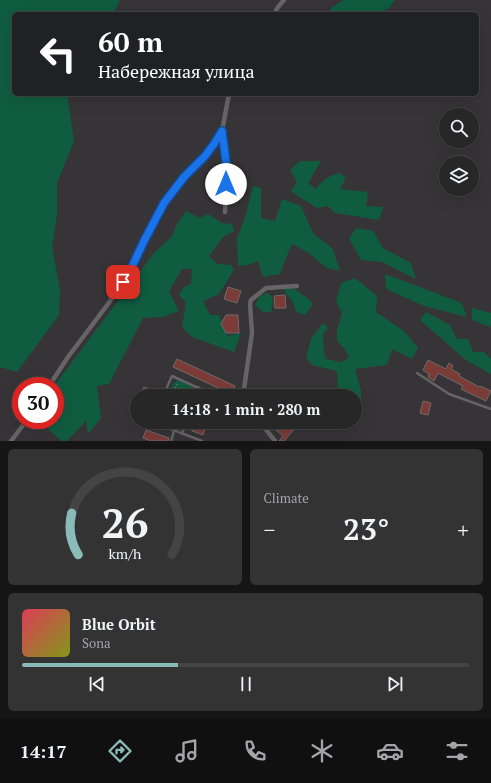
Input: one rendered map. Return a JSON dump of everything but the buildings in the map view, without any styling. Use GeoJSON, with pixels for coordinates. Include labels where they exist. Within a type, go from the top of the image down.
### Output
{"type":"FeatureCollection","features":[{"type":"Feature","properties":{"kind":"street"},"geometry":{"type":"LineString","coordinates":[[275,12],[284,0]]}},
{"type":"Feature","properties":{"kind":"street"},"geometry":{"type":"LineString","coordinates":[[225,212],[227,169],[222,131],[229,96]]}},
{"type":"Feature","properties":{"kind":"street"},"geometry":{"type":"LineString","coordinates":[[55,377],[130,271],[164,203],[184,177],[205,156],[222,131]]}},
{"type":"Feature","properties":{"kind":"street"},"geometry":{"type":"LineString","coordinates":[[244,389],[252,333],[251,300],[266,288],[298,286]]}},
{"type":"Feature","properties":{"kind":"street"},"geometry":{"type":"LineString","coordinates":[[11,441],[20,429]]}},
{"type":"Feature","properties":{"kind":"street"},"geometry":{"type":"LineString","coordinates":[[266,429],[275,441]]}},
{"type":"Feature","properties":{"kind":"lane"},"geometry":{"type":"LineString","coordinates":[[416,373],[449,394],[491,409]]}},
{"type":"Feature","properties":{"kind":"lane"},"geometry":{"type":"LineString","coordinates":[[166,389],[172,376],[202,389]]}},
{"type":"Feature","properties":{"kind":"lane"},"geometry":{"type":"LineString","coordinates":[[169,429],[202,441]]}},
{"type":"Feature","properties":{"kind":"lane"},"geometry":{"type":"LineString","coordinates":[[182,434],[184,429]]}},
{"type":"Feature","properties":{"kind":"lane"},"geometry":{"type":"LineString","coordinates":[[171,441],[174,431]]}},
{"type":"Feature","properties":{"kind":"path"},"geometry":{"type":"LineString","coordinates":[[175,389],[179,379]]}},
{"type":"Feature","properties":{"kind":"green space"},"geometry":{"type":"Polygon","coordinates":[[[0,0],[120,0],[114,12],[12,12],[12,96],[67,96],[74,141],[57,183],[57,215],[52,247],[60,290],[59,315],[17,372],[0,367],[0,0]]]}},
{"type":"Feature","properties":{"kind":"green space"},"geometry":{"type":"Polygon","coordinates":[[[344,0],[395,0],[389,8],[382,12],[329,12],[332,7],[344,0]]]}},
{"type":"Feature","properties":{"kind":"green space"},"geometry":{"type":"Polygon","coordinates":[[[300,161],[321,161],[308,183],[316,189],[326,179],[340,173],[346,178],[340,189],[368,192],[366,206],[383,207],[379,220],[335,213],[328,206],[317,208],[291,191],[297,182],[290,170],[300,161]]]}},
{"type":"Feature","properties":{"kind":"green space"},"geometry":{"type":"Polygon","coordinates":[[[253,186],[261,188],[261,218],[275,221],[282,199],[301,206],[313,233],[333,249],[340,271],[327,268],[307,252],[292,244],[280,274],[263,277],[258,261],[249,265],[238,266],[237,238],[245,218],[253,186]]]}},
{"type":"Feature","properties":{"kind":"green space"},"geometry":{"type":"Polygon","coordinates":[[[186,211],[200,218],[208,214],[222,223],[232,224],[234,231],[223,237],[209,256],[217,264],[231,265],[234,269],[219,294],[203,301],[210,315],[219,315],[227,336],[241,333],[234,352],[192,337],[182,327],[186,302],[179,295],[183,288],[191,284],[192,269],[182,269],[169,291],[179,311],[163,317],[143,318],[109,384],[97,386],[101,418],[88,434],[86,421],[67,441],[62,441],[48,429],[64,429],[64,377],[61,377],[154,253],[172,236],[176,226],[186,211]]]}},
{"type":"Feature","properties":{"kind":"green space"},"geometry":{"type":"Polygon","coordinates":[[[356,228],[373,231],[383,248],[411,263],[416,279],[382,262],[361,260],[349,238],[356,228]]]}},
{"type":"Feature","properties":{"kind":"green space"},"geometry":{"type":"Polygon","coordinates":[[[385,274],[462,303],[467,317],[424,306],[386,289],[385,274]]]}},
{"type":"Feature","properties":{"kind":"green space"},"geometry":{"type":"Polygon","coordinates":[[[355,278],[377,296],[376,312],[404,331],[418,348],[412,359],[392,349],[387,365],[355,369],[360,389],[338,389],[337,371],[312,365],[306,358],[311,339],[323,323],[328,328],[323,334],[326,359],[341,362],[349,358],[345,349],[337,341],[337,330],[342,313],[336,302],[341,283],[355,278]]]}},
{"type":"Feature","properties":{"kind":"green space"},"geometry":{"type":"Polygon","coordinates":[[[285,288],[295,289],[312,302],[312,305],[305,315],[296,312],[293,302],[284,291],[285,288]]]}},
{"type":"Feature","properties":{"kind":"green space"},"geometry":{"type":"Polygon","coordinates":[[[267,293],[272,297],[273,303],[271,312],[263,312],[255,305],[260,296],[267,293]]]}},
{"type":"Feature","properties":{"kind":"green space"},"geometry":{"type":"Polygon","coordinates":[[[472,308],[491,313],[490,327],[472,320],[472,308]]]}},
{"type":"Feature","properties":{"kind":"green space"},"geometry":{"type":"Polygon","coordinates":[[[426,312],[450,325],[457,339],[468,339],[473,352],[484,352],[491,359],[491,374],[466,360],[420,320],[426,312]]]}},
{"type":"Feature","properties":{"kind":"green space"},"geometry":{"type":"Polygon","coordinates":[[[177,380],[193,387],[193,389],[171,389],[177,380]]]}},
{"type":"Feature","properties":{"kind":"route"},"geometry":{"type":"LineString","coordinates":[[123,282],[164,203],[184,177],[205,156],[222,131],[227,169],[226,184]]}}]}
